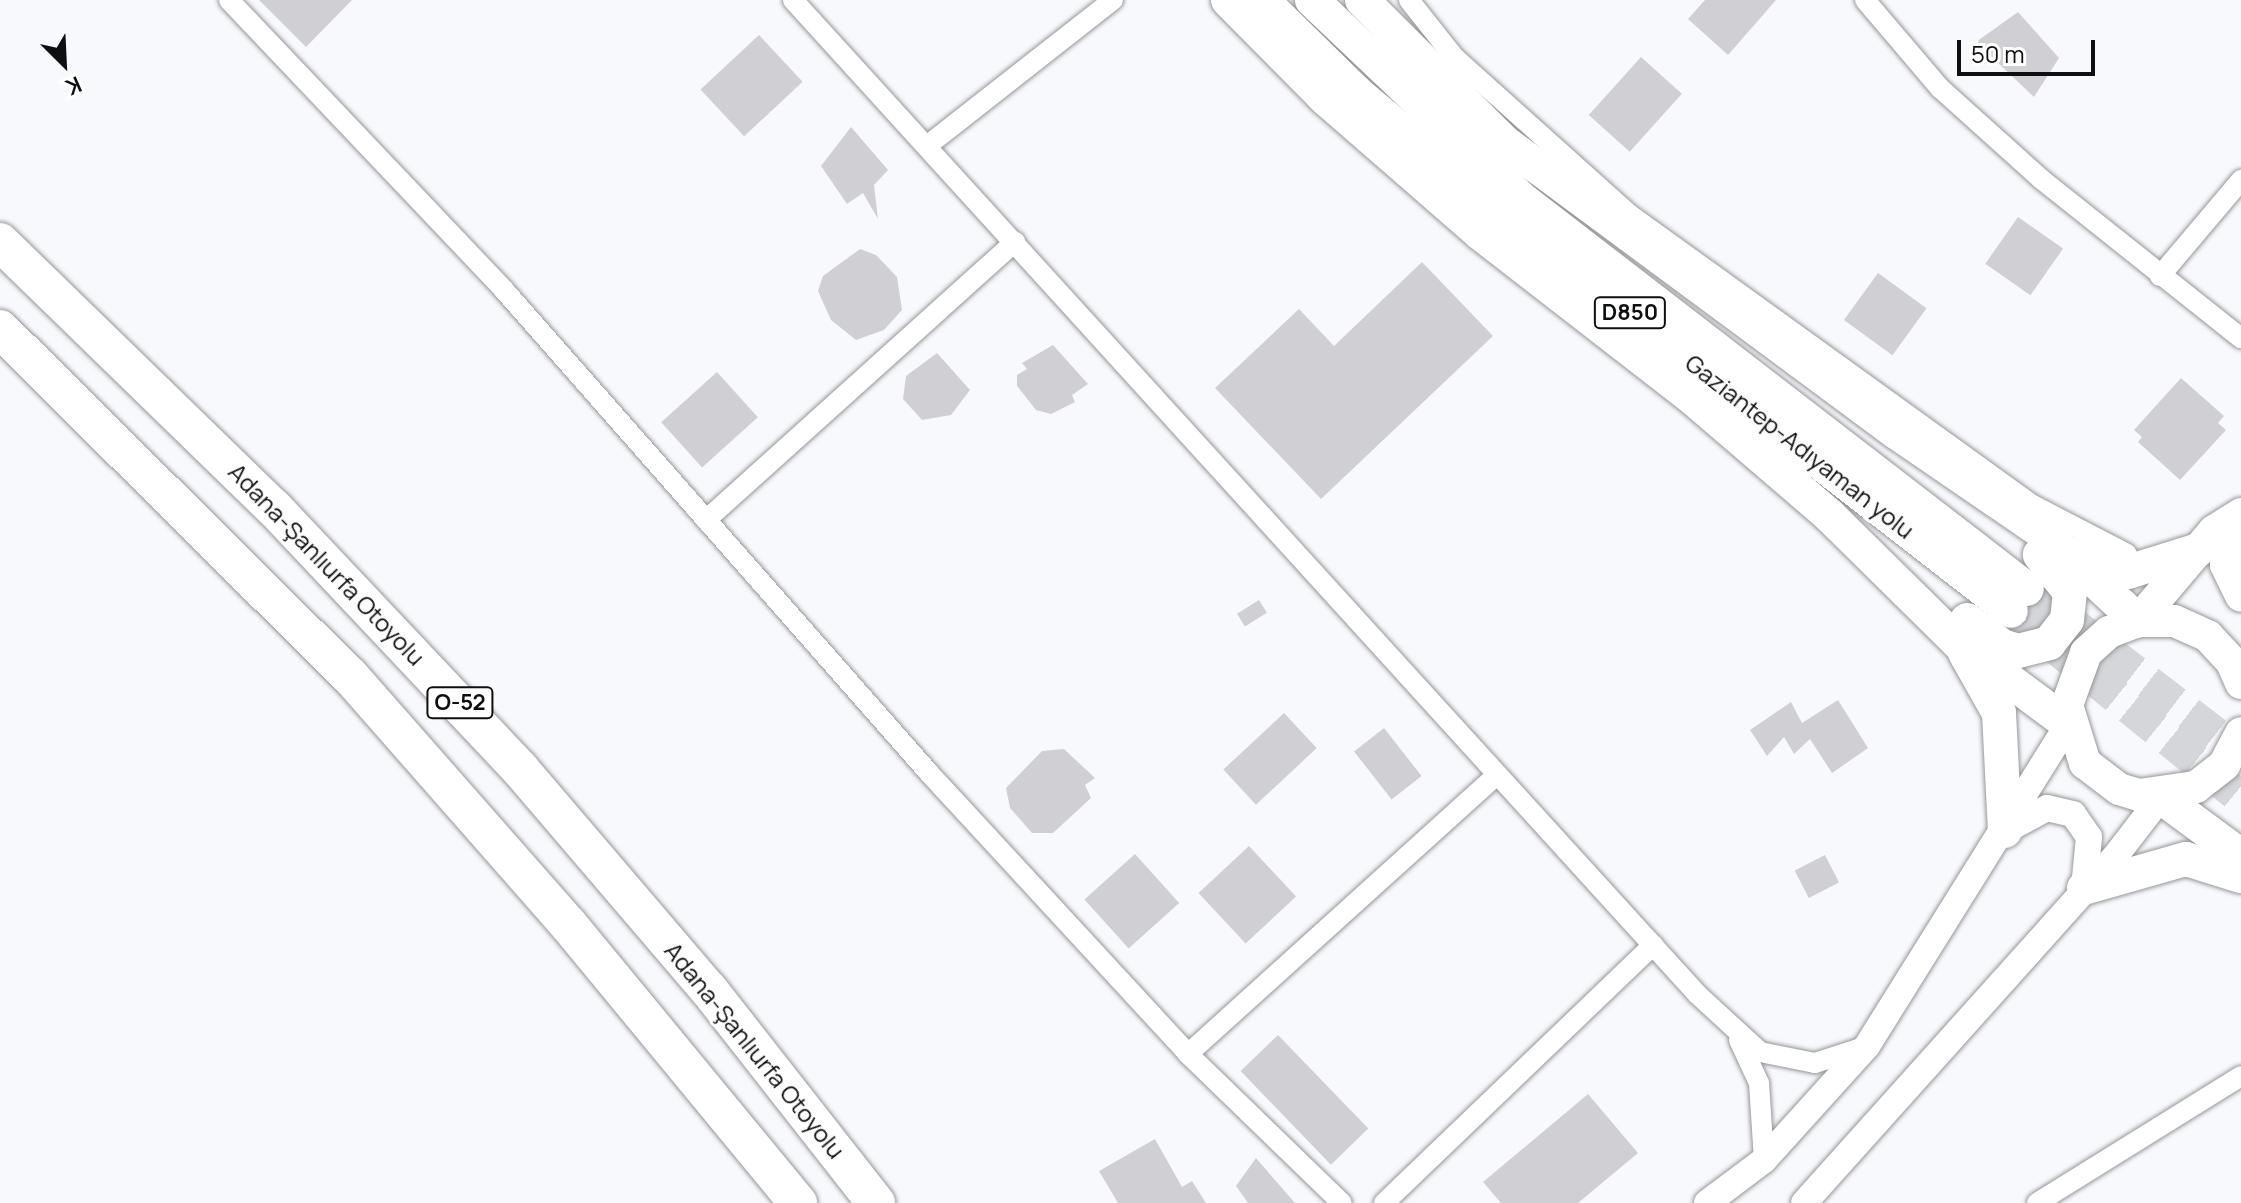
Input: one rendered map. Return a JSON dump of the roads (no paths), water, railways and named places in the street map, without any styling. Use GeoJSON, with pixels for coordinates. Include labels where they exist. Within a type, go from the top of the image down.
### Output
{"type":"FeatureCollection","features":[{"type":"Feature","properties":{"kind":"highway"},"geometry":{"type":"LineString","coordinates":[[1228,0],[1326,99],[1480,233],[1694,399],[1830,516],[2002,646],[2034,650],[2060,633],[2070,592],[2056,568],[1896,432]]}},
{"type":"Feature","properties":{"kind":"highway","name":"Gaziantep-Adıyaman yolu"},"geometry":{"type":"LineString","coordinates":[[1262,0],[1358,94],[1522,231],[2019,600],[1524,201],[1312,0]]}},
{"type":"Feature","properties":{"kind":"highway"},"geometry":{"type":"LineString","coordinates":[[1362,0],[1504,142],[1896,432],[2045,534],[2109,569],[2160,567],[2198,550]]}},
{"type":"Feature","properties":{"kind":"highway","name":"Adana-Şanlıurfa Otoyolu"},"geometry":{"type":"LineString","coordinates":[[0,242],[274,508],[520,769],[709,990],[876,1203]]}},
{"type":"Feature","properties":{"kind":"highway","name":"O-52"},"geometry":{"type":"LineString","coordinates":[[0,329],[350,676],[568,924],[798,1203]]}},
{"type":"Feature","properties":{"kind":"highway"},"geometry":{"type":"LineString","coordinates":[[1830,516],[1959,643],[2068,724]]}},
{"type":"Feature","properties":{"kind":"highway"},"geometry":{"type":"LineString","coordinates":[[2045,534],[2138,621]]}},
{"type":"Feature","properties":{"kind":"highway"},"geometry":{"type":"LineString","coordinates":[[1959,643],[1999,713],[2005,831]]}},
{"type":"Feature","properties":{"kind":"highway"},"geometry":{"type":"LineString","coordinates":[[2161,797],[2241,856]]}},
{"type":"Feature","properties":{"kind":"highway"},"geometry":{"type":"LineString","coordinates":[[2084,888],[2186,859],[2241,876]]}},
{"type":"Feature","properties":{"kind":"main road"},"geometry":{"type":"LineString","coordinates":[[2138,621],[2214,531],[2236,520]]}},
{"type":"Feature","properties":{"kind":"main road"},"geometry":{"type":"LineString","coordinates":[[2236,520],[2226,565],[2241,596]]}},
{"type":"Feature","properties":{"kind":"main road"},"geometry":{"type":"LineString","coordinates":[[2241,683],[2231,661],[2208,636],[2174,621],[2138,621],[2109,632],[2086,653],[2070,686],[2068,724],[2085,763],[2100,778],[2119,789],[2161,797],[2211,778],[2241,733]]}},
{"type":"Feature","properties":{"kind":"street"},"geometry":{"type":"LineString","coordinates":[[229,0],[504,290],[706,520],[1188,1054],[1342,1203]]}},
{"type":"Feature","properties":{"kind":"street"},"geometry":{"type":"LineString","coordinates":[[928,145],[1113,0]]}},
{"type":"Feature","properties":{"kind":"street"},"geometry":{"type":"LineString","coordinates":[[1409,0],[1455,58],[1629,214],[2033,505],[2106,546],[2160,567]]}},
{"type":"Feature","properties":{"kind":"street"},"geometry":{"type":"LineString","coordinates":[[1865,0],[1940,88],[2160,276],[2241,338]]}},
{"type":"Feature","properties":{"kind":"street"},"geometry":{"type":"LineString","coordinates":[[801,3],[1497,775],[1733,1030],[1760,1052],[1815,1063],[1867,1046]]}},
{"type":"Feature","properties":{"kind":"street"},"geometry":{"type":"LineString","coordinates":[[2160,276],[2241,180]]}},
{"type":"Feature","properties":{"kind":"street"},"geometry":{"type":"LineString","coordinates":[[706,520],[1015,242]]}},
{"type":"Feature","properties":{"kind":"street"},"geometry":{"type":"LineString","coordinates":[[1707,1203],[1764,1160],[1867,1046],[2005,831],[2068,724]]}},
{"type":"Feature","properties":{"kind":"street"},"geometry":{"type":"LineString","coordinates":[[1188,1054],[1497,775]]}},
{"type":"Feature","properties":{"kind":"street"},"geometry":{"type":"LineString","coordinates":[[1804,1203],[2161,797]]}},
{"type":"Feature","properties":{"kind":"street"},"geometry":{"type":"LineString","coordinates":[[2005,831],[2047,808],[2073,814],[2089,837],[2084,888]]}},
{"type":"Feature","properties":{"kind":"street"},"geometry":{"type":"LineString","coordinates":[[1384,1203],[1653,945]]}},
{"type":"Feature","properties":{"kind":"street"},"geometry":{"type":"LineString","coordinates":[[1733,1030],[1759,1083],[1764,1160]]}},
{"type":"Feature","properties":{"kind":"street"},"geometry":{"type":"LineString","coordinates":[[2037,1203],[2241,1076]]}},
{"type":"Feature","properties":{"kind":"tunnel"},"geometry":{"type":"LineString","coordinates":[[2027,589],[2241,754]]}},
{"type":"Feature","properties":{"kind":"tunnel"},"geometry":{"type":"LineString","coordinates":[[2011,611],[2241,798]]}}]}
